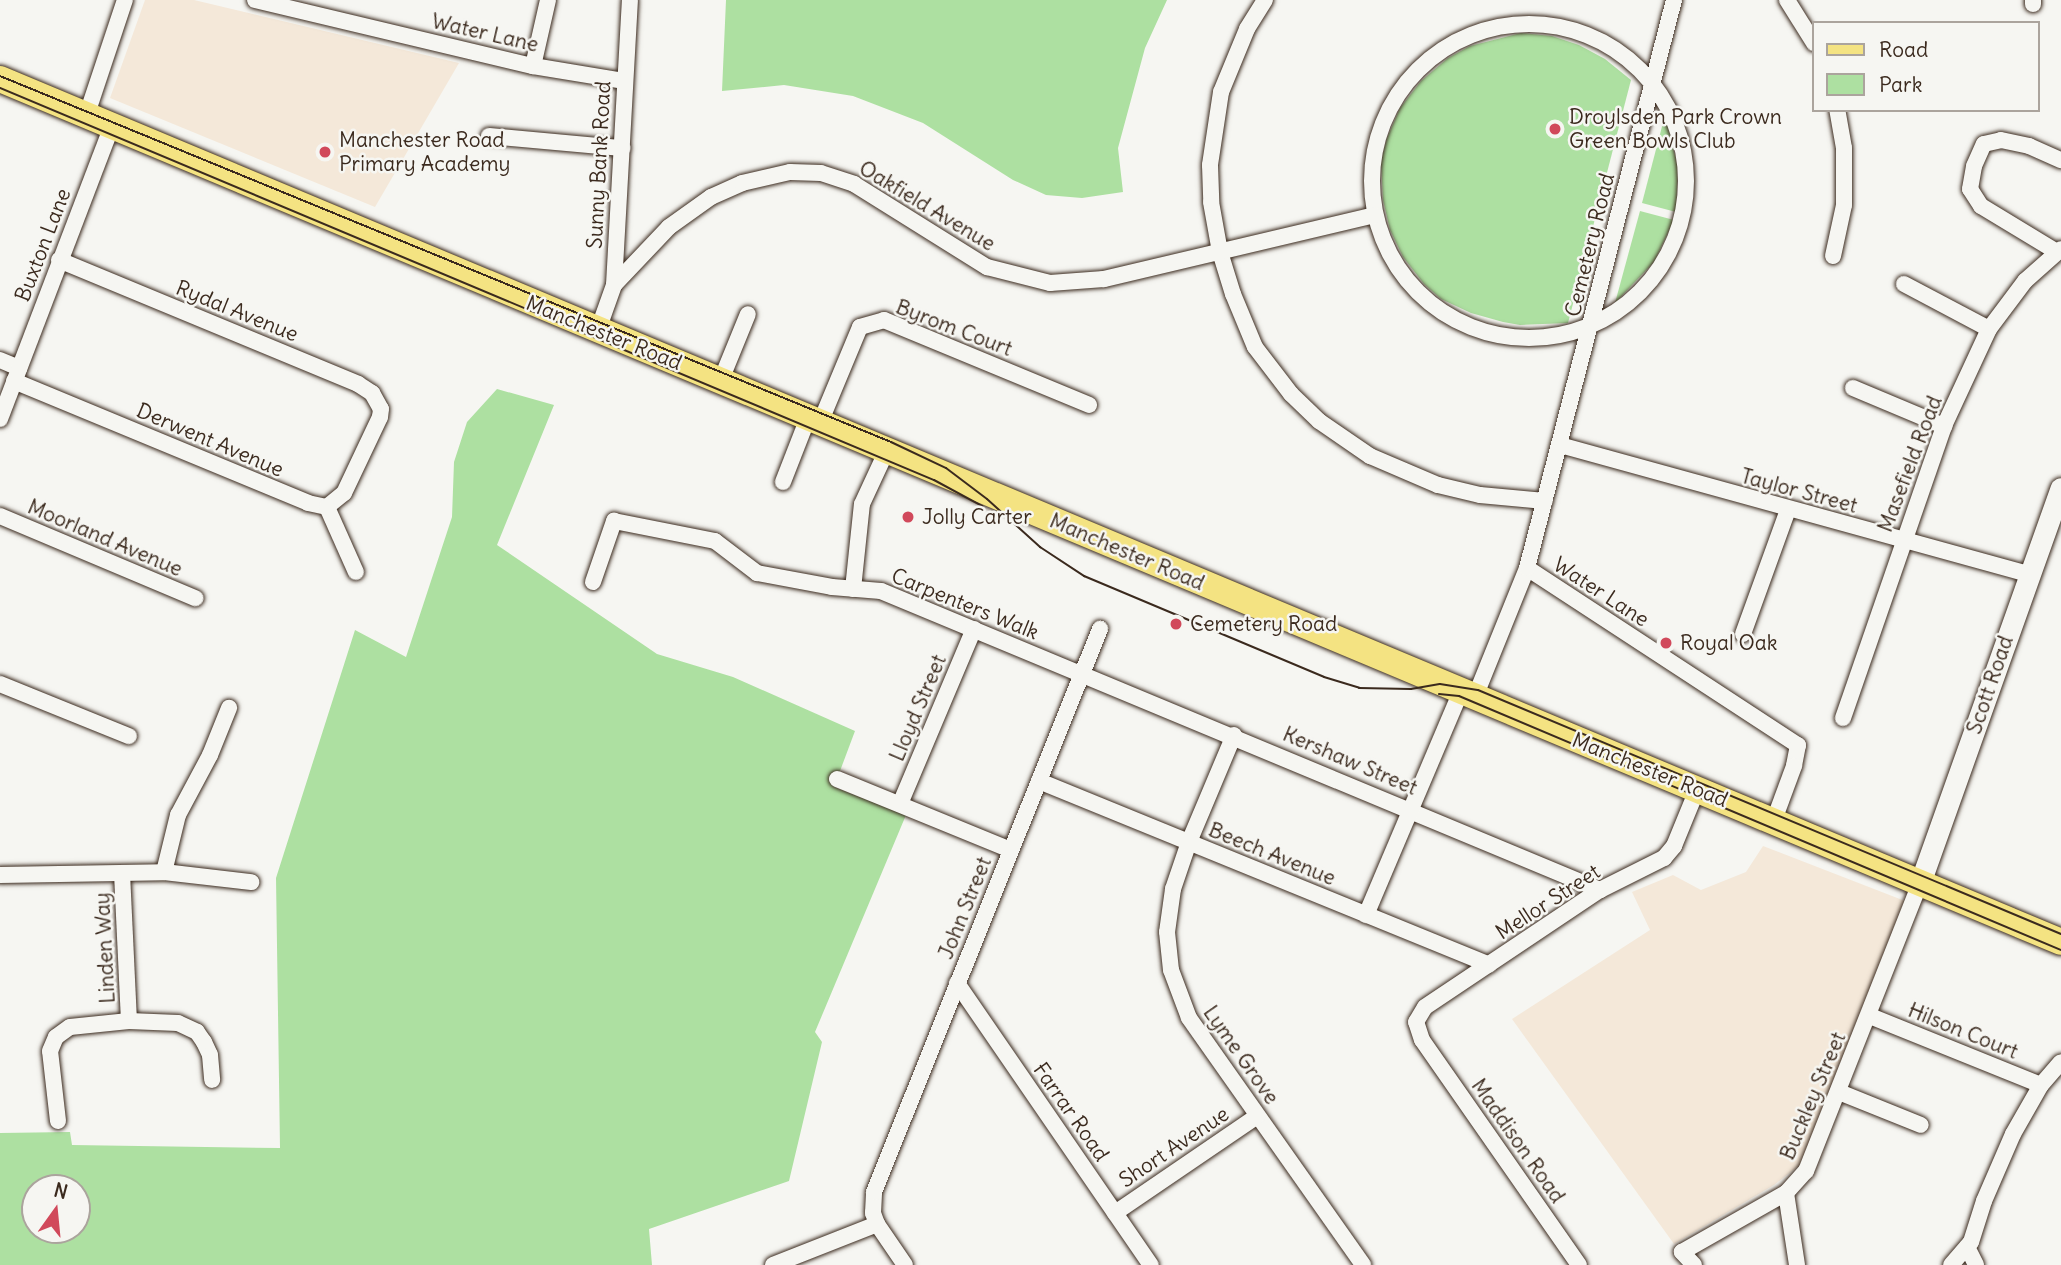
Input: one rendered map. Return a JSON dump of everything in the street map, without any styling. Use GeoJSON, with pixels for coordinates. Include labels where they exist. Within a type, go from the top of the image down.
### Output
{"type":"FeatureCollection","features":[{"type":"Feature","properties":{"kind":"main road","name":"Manchester Road"},"geometry":{"type":"LineString","coordinates":[[0,79],[2061,942]]}},
{"type":"Feature","properties":{"kind":"street"},"geometry":{"type":"LineString","coordinates":[[87,114],[125,0]]}},
{"type":"Feature","properties":{"kind":"street","name":"Water Lane"},"geometry":{"type":"LineString","coordinates":[[255,0],[533,66],[625,80]]}},
{"type":"Feature","properties":{"kind":"street"},"geometry":{"type":"LineString","coordinates":[[533,66],[548,0]]}},
{"type":"Feature","properties":{"kind":"street","name":"Sunny Bank Road"},"geometry":{"type":"LineString","coordinates":[[598,330],[614,285],[630,0]]}},
{"type":"Feature","properties":{"kind":"street"},"geometry":{"type":"LineString","coordinates":[[1265,0],[1233,58],[1221,92],[1215,124],[1211,201],[1220,252],[1233,294],[1255,347],[1291,394],[1319,421],[1370,456],[1438,485],[1480,495],[1545,501]]}},
{"type":"Feature","properties":{"kind":"street","name":"Cemetery Road"},"geometry":{"type":"LineString","coordinates":[[1366,915],[1411,810],[1527,568],[1674,0]]}},
{"type":"Feature","properties":{"kind":"street"},"geometry":{"type":"LineString","coordinates":[[1787,0],[1812,40]]}},
{"type":"Feature","properties":{"kind":"street"},"geometry":{"type":"LineString","coordinates":[[1517,23],[1560,27],[1610,49],[1653,83],[1672,113],[1681,136],[1688,189],[1684,220],[1673,248],[1647,288],[1616,314],[1590,330],[1520,337],[1465,323],[1440,310],[1401,272],[1376,215],[1370,160],[1384,118],[1395,97],[1422,65],[1468,36],[1517,23]]}},
{"type":"Feature","properties":{"kind":"street"},"geometry":{"type":"LineString","coordinates":[[1833,256],[1844,205],[1844,148],[1837,112]]}},
{"type":"Feature","properties":{"kind":"street","name":"Buxton Lane"},"geometry":{"type":"LineString","coordinates":[[0,419],[112,125]]}},
{"type":"Feature","properties":{"kind":"street"},"geometry":{"type":"LineString","coordinates":[[489,136],[622,148]]}},
{"type":"Feature","properties":{"kind":"street"},"geometry":{"type":"LineString","coordinates":[[2059,251],[1981,206],[1970,189],[1974,166],[1984,144],[2001,140],[2029,146],[2061,160]]}},
{"type":"Feature","properties":{"kind":"street","name":"Oakfield Avenue"},"geometry":{"type":"LineString","coordinates":[[614,285],[654,241],[711,197],[742,183],[790,172],[821,173],[854,184],[987,267],[1030,280],[1066,283],[1104,279],[1376,215]]}},
{"type":"Feature","properties":{"kind":"street","name":"Masefield Road"},"geometry":{"type":"LineString","coordinates":[[1843,718],[1944,426],[1989,329],[2025,281],[2059,251]]}},
{"type":"Feature","properties":{"kind":"street","name":"Rydal Avenue"},"geometry":{"type":"LineString","coordinates":[[60,260],[358,384],[372,393],[378,402],[380,417],[344,493],[327,508]]}},
{"type":"Feature","properties":{"kind":"street"},"geometry":{"type":"LineString","coordinates":[[1904,284],[1989,329]]}},
{"type":"Feature","properties":{"kind":"street"},"geometry":{"type":"LineString","coordinates":[[720,380],[748,314]]}},
{"type":"Feature","properties":{"kind":"street","name":"Byrom Court"},"geometry":{"type":"LineString","coordinates":[[814,420],[860,327],[884,320],[1089,405]]}},
{"type":"Feature","properties":{"kind":"street","name":"Derwent Avenue"},"geometry":{"type":"LineString","coordinates":[[0,360],[16,374],[308,503],[327,508]]}},
{"type":"Feature","properties":{"kind":"street"},"geometry":{"type":"LineString","coordinates":[[1853,388],[1944,426]]}},
{"type":"Feature","properties":{"kind":"street"},"geometry":{"type":"LineString","coordinates":[[783,482],[814,420]]}},
{"type":"Feature","properties":{"kind":"street","name":"Taylor Street"},"geometry":{"type":"LineString","coordinates":[[1560,445],[1788,510],[2029,573]]}},
{"type":"Feature","properties":{"kind":"street"},"geometry":{"type":"LineString","coordinates":[[853,589],[862,504],[887,450]]}},
{"type":"Feature","properties":{"kind":"street","name":"Scott Road"},"geometry":{"type":"LineString","coordinates":[[1920,883],[2061,488]]}},
{"type":"Feature","properties":{"kind":"street"},"geometry":{"type":"LineString","coordinates":[[327,508],[356,572]]}},
{"type":"Feature","properties":{"kind":"street"},"geometry":{"type":"LineString","coordinates":[[1743,634],[1788,510]]}},
{"type":"Feature","properties":{"kind":"street","name":"Moorland Avenue"},"geometry":{"type":"LineString","coordinates":[[0,516],[195,598]]}},
{"type":"Feature","properties":{"kind":"street","name":"Carpenters Walk"},"geometry":{"type":"LineString","coordinates":[[593,582],[614,521],[715,541],[757,573],[881,591],[1083,673]]}},
{"type":"Feature","properties":{"kind":"street","name":"Water Lane"},"geometry":{"type":"LineString","coordinates":[[1527,568],[1798,745],[1794,766],[1774,820]]}},
{"type":"Feature","properties":{"kind":"street","name":"Lloyd Street"},"geometry":{"type":"LineString","coordinates":[[900,804],[974,629]]}},
{"type":"Feature","properties":{"kind":"street","name":"John Street"},"geometry":{"type":"LineString","coordinates":[[877,1224],[872,1203],[877,1181],[1100,629]]}},
{"type":"Feature","properties":{"kind":"street","name":"Kershaw Street"},"geometry":{"type":"LineString","coordinates":[[1083,673],[1600,890]]}},
{"type":"Feature","properties":{"kind":"street"},"geometry":{"type":"LineString","coordinates":[[0,684],[129,736]]}},
{"type":"Feature","properties":{"kind":"street"},"geometry":{"type":"LineString","coordinates":[[164,872],[178,815],[210,755],[229,708]]}},
{"type":"Feature","properties":{"kind":"street","name":"Lyme Grove"},"geometry":{"type":"LineString","coordinates":[[1234,735],[1189,842],[1170,909],[1168,952],[1175,986],[1189,1018],[1363,1265]]}},
{"type":"Feature","properties":{"kind":"street"},"geometry":{"type":"LineString","coordinates":[[837,779],[1010,850]]}},
{"type":"Feature","properties":{"kind":"street","name":"Beech Avenue"},"geometry":{"type":"LineString","coordinates":[[1039,781],[1489,965]]}},
{"type":"Feature","properties":{"kind":"street","name":"Mellor Street"},"geometry":{"type":"LineString","coordinates":[[1422,1041],[1416,1022],[1425,1007],[1600,890],[1664,858],[1674,846],[1697,790]]}},
{"type":"Feature","properties":{"kind":"street"},"geometry":{"type":"LineString","coordinates":[[0,875],[164,872],[251,882]]}},
{"type":"Feature","properties":{"kind":"street","name":"Linden Way"},"geometry":{"type":"LineString","coordinates":[[122,873],[129,1021]]}},
{"type":"Feature","properties":{"kind":"street","name":"Buckley Street"},"geometry":{"type":"LineString","coordinates":[[1694,1265],[1682,1252],[1786,1193],[1806,1171],[1870,1016],[1920,883]]}},
{"type":"Feature","properties":{"kind":"street","name":"Farrar Road"},"geometry":{"type":"LineString","coordinates":[[957,983],[1151,1265]]}},
{"type":"Feature","properties":{"kind":"street","name":"Hilson Court"},"geometry":{"type":"LineString","coordinates":[[1870,1016],[2041,1085]]}},
{"type":"Feature","properties":{"kind":"street","name":"Linden Way"},"geometry":{"type":"LineString","coordinates":[[58,1121],[50,1059],[51,1044],[70,1027],[129,1021],[162,1021],[192,1028],[207,1049],[212,1080]]}},
{"type":"Feature","properties":{"kind":"street","name":"Maddison Road"},"geometry":{"type":"LineString","coordinates":[[1422,1041],[1579,1265]]}},
{"type":"Feature","properties":{"kind":"street"},"geometry":{"type":"LineString","coordinates":[[1951,1265],[1968,1247],[2013,1134],[2041,1085],[2061,1062]]}},
{"type":"Feature","properties":{"kind":"street"},"geometry":{"type":"LineString","coordinates":[[1839,1092],[1921,1125]]}},
{"type":"Feature","properties":{"kind":"street","name":"Short Avenue"},"geometry":{"type":"LineString","coordinates":[[1115,1213],[1257,1116]]}},
{"type":"Feature","properties":{"kind":"street"},"geometry":{"type":"LineString","coordinates":[[1786,1193],[1797,1265]]}},
{"type":"Feature","properties":{"kind":"street"},"geometry":{"type":"LineString","coordinates":[[773,1265],[877,1224],[905,1265]]}},
{"type":"Feature","properties":{"kind":"street"},"geometry":{"type":"LineString","coordinates":[[1968,1247],[1976,1265]]}},
{"type":"Feature","properties":{"kind":"shaded area","name":"Manchester Road Primary Academy"},"geometry":{"type":"Polygon","coordinates":[[[145,0],[194,0],[459,63],[375,207],[110,98],[145,0]]]}},
{"type":"Feature","properties":{"kind":"shaded area"},"geometry":{"type":"Polygon","coordinates":[[[1763,846],[1905,901],[1801,1164],[1774,1185],[1674,1244],[1512,1019],[1650,930],[1632,892],[1673,875],[1701,890],[1746,872],[1763,846]]]}},
{"type":"Feature","properties":{"kind":"green space"},"geometry":{"type":"Polygon","coordinates":[[[726,0],[1167,0],[1145,48],[1118,148],[1123,192],[1082,198],[1046,195],[1013,180],[923,123],[853,96],[784,85],[722,91],[726,0]]]}},
{"type":"Feature","properties":{"kind":"green space"},"geometry":{"type":"Polygon","coordinates":[[[1521,33],[1552,36],[1579,45],[1605,59],[1631,80],[1568,323],[1520,325],[1503,322],[1471,313],[1441,299],[1424,284],[1403,257],[1390,230],[1383,200],[1381,161],[1387,138],[1400,108],[1421,81],[1448,58],[1470,46],[1521,33]]]}},
{"type":"Feature","properties":{"kind":"green space"},"geometry":{"type":"Polygon","coordinates":[[[1665,115],[1678,168],[1676,212],[1642,203],[1665,115]]]}},
{"type":"Feature","properties":{"kind":"green space"},"geometry":{"type":"Polygon","coordinates":[[[1640,211],[1674,220],[1654,262],[1615,303],[1640,211]]]}},
{"type":"Feature","properties":{"kind":"green space"},"geometry":{"type":"Polygon","coordinates":[[[497,389],[554,405],[497,545],[657,654],[733,677],[855,731],[834,787],[906,815],[815,1032],[822,1042],[789,1181],[649,1229],[652,1265],[0,1265],[0,1133],[70,1132],[72,1145],[280,1148],[276,878],[355,630],[406,657],[452,517],[454,462],[467,422],[497,389]]]}},
{"type":"Feature","properties":{"kind":"tram line"},"geometry":{"type":"LineString","coordinates":[[0,76],[891,442],[946,468],[987,499],[1040,547],[1084,576],[1324,677],[1359,688],[1411,689],[1440,684],[1478,690],[2061,934]]}},
{"type":"Feature","properties":{"kind":"tram line"},"geometry":{"type":"LineString","coordinates":[[0,88],[934,480],[982,506]]}},
{"type":"Feature","properties":{"kind":"tram line"},"geometry":{"type":"LineString","coordinates":[[1439,694],[1459,696],[2061,950]]}},
{"type":"Feature","properties":{"kind":"place","name":"Droylsden Park Crown Green Bowls Club"},"geometry":{"type":"Point","coordinates":[1555,129]}},
{"type":"Feature","properties":{"kind":"place","name":"Manchester Road Primary Academy"},"geometry":{"type":"Point","coordinates":[325,152]}},
{"type":"Feature","properties":{"kind":"place","name":"Jolly Carter"},"geometry":{"type":"Point","coordinates":[908,517]}},
{"type":"Feature","properties":{"kind":"place","name":"Cemetery Road"},"geometry":{"type":"Point","coordinates":[1176,624]}},
{"type":"Feature","properties":{"kind":"place","name":"Royal Oak"},"geometry":{"type":"Point","coordinates":[1666,643]}}]}
